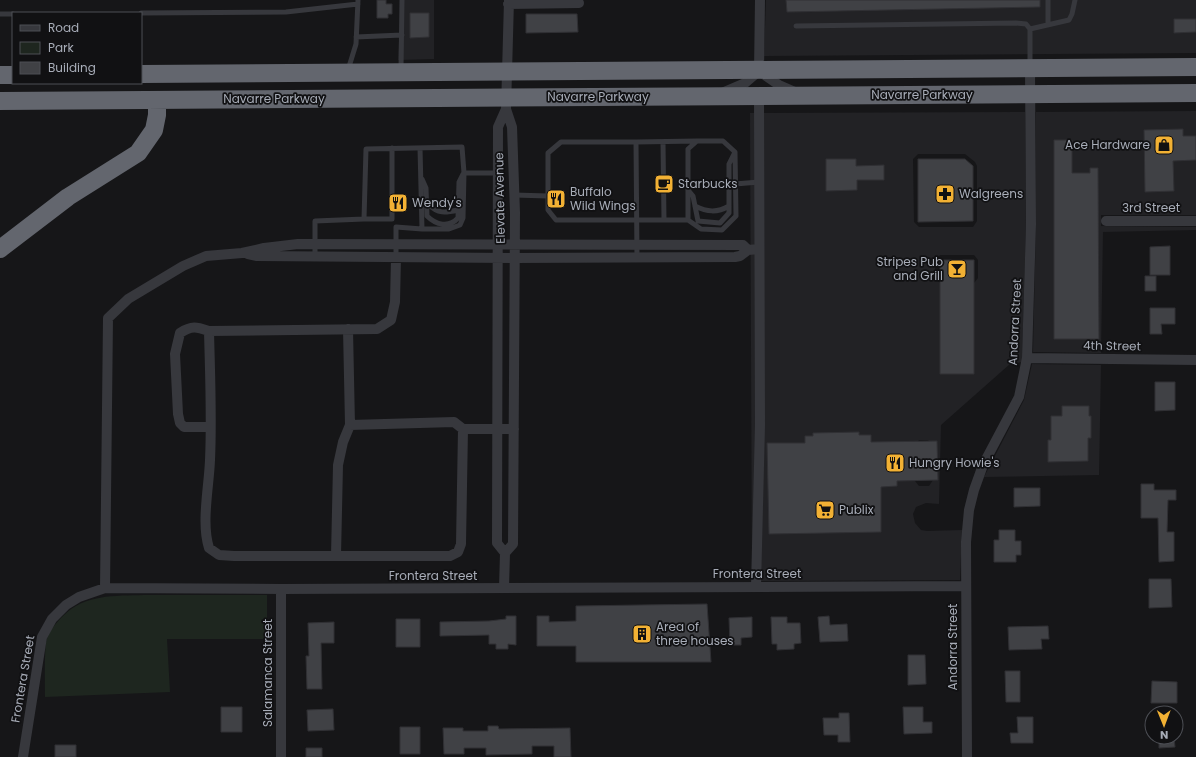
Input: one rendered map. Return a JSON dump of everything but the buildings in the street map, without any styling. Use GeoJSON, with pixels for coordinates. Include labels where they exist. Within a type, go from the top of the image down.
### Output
{"type":"FeatureCollection","features":[{"type":"Feature","properties":{"kind":"highway","name":"Navarre Parkway"},"geometry":{"type":"LineString","coordinates":[[142,74],[1196,67]]}},
{"type":"Feature","properties":{"kind":"highway"},"geometry":{"type":"LineString","coordinates":[[204,99],[252,87],[376,86],[386,84],[400,73]]}},
{"type":"Feature","properties":{"kind":"highway"},"geometry":{"type":"LineString","coordinates":[[0,75],[12,75]]}},
{"type":"Feature","properties":{"kind":"highway","name":"Navarre Parkway"},"geometry":{"type":"LineString","coordinates":[[0,101],[204,99],[506,103],[713,96],[1196,93]]}},
{"type":"Feature","properties":{"kind":"highway"},"geometry":{"type":"LineString","coordinates":[[0,250],[68,197],[138,153],[154,130],[157,114],[156,100]]}},
{"type":"Feature","properties":{"kind":"street"},"geometry":{"type":"LineString","coordinates":[[713,96],[745,83],[759,71],[760,0]]}},
{"type":"Feature","properties":{"kind":"street"},"geometry":{"type":"LineString","coordinates":[[504,588],[505,553],[497,544],[498,127],[506,103],[508,2],[579,3]]}},
{"type":"Feature","properties":{"kind":"street","name":"Andorra Street"},"geometry":{"type":"LineString","coordinates":[[967,757],[966,542],[969,510],[983,465],[1019,397],[1027,358],[1031,224],[1030,69]]}},
{"type":"Feature","properties":{"kind":"street"},"geometry":{"type":"LineString","coordinates":[[759,71],[779,85],[804,96]]}},
{"type":"Feature","properties":{"kind":"street"},"geometry":{"type":"LineString","coordinates":[[756,587],[760,426],[759,96]]}},
{"type":"Feature","properties":{"kind":"street","name":"Elevate Avenue"},"geometry":{"type":"LineString","coordinates":[[505,553],[513,544],[514,429],[514,195],[512,127],[506,103]]}},
{"type":"Feature","properties":{"kind":"street","name":"3rd Street"},"geometry":{"type":"LineString","coordinates":[[1106,221],[1196,221]]}},
{"type":"Feature","properties":{"kind":"street"},"geometry":{"type":"LineString","coordinates":[[105,588],[108,318],[128,299],[183,266],[206,256],[242,253],[283,245],[314,244],[742,245],[748,250]]}},
{"type":"Feature","properties":{"kind":"street"},"geometry":{"type":"LineString","coordinates":[[242,253],[257,256],[498,257],[514,263],[637,258],[735,257],[740,256],[748,250],[759,249]]}},
{"type":"Feature","properties":{"kind":"street"},"geometry":{"type":"LineString","coordinates":[[210,427],[184,427],[180,423],[178,414],[175,354],[180,333],[188,327],[195,326],[209,332],[348,328],[377,329],[391,320],[395,302],[396,257]]}},
{"type":"Feature","properties":{"kind":"street"},"geometry":{"type":"LineString","coordinates":[[336,556],[338,464],[343,442],[350,425],[348,328]]}},
{"type":"Feature","properties":{"kind":"street"},"geometry":{"type":"LineString","coordinates":[[209,332],[210,459],[206,512],[207,542],[209,548],[219,555],[450,556],[458,552],[461,544],[463,429]]}},
{"type":"Feature","properties":{"kind":"street","name":"4th Street"},"geometry":{"type":"LineString","coordinates":[[1027,358],[1196,360]]}},
{"type":"Feature","properties":{"kind":"street"},"geometry":{"type":"LineString","coordinates":[[350,425],[454,422],[463,429],[514,429]]}},
{"type":"Feature","properties":{"kind":"street","name":"Frontera Street"},"geometry":{"type":"LineString","coordinates":[[23,757],[42,637],[52,619],[66,605],[78,597],[105,588],[281,589],[966,586]]}},
{"type":"Feature","properties":{"kind":"street","name":"Salamanca Street"},"geometry":{"type":"LineString","coordinates":[[281,589],[281,757]]}},
{"type":"Feature","properties":{"kind":"lane"},"geometry":{"type":"LineString","coordinates":[[400,73],[402,0]]}},
{"type":"Feature","properties":{"kind":"lane"},"geometry":{"type":"LineString","coordinates":[[1048,0],[1048,25]]}},
{"type":"Feature","properties":{"kind":"lane"},"geometry":{"type":"LineString","coordinates":[[1030,29],[1069,20],[1075,0]]}},
{"type":"Feature","properties":{"kind":"lane"},"geometry":{"type":"LineString","coordinates":[[142,13],[292,12],[358,2],[353,59],[347,73]]}},
{"type":"Feature","properties":{"kind":"lane"},"geometry":{"type":"LineString","coordinates":[[0,14],[12,14]]}},
{"type":"Feature","properties":{"kind":"lane"},"geometry":{"type":"LineString","coordinates":[[796,26],[1026,24],[1030,29],[1030,69]]}},
{"type":"Feature","properties":{"kind":"lane"},"geometry":{"type":"LineString","coordinates":[[356,37],[402,35]]}},
{"type":"Feature","properties":{"kind":"lane"},"geometry":{"type":"LineString","coordinates":[[688,220],[688,149],[697,141]]}},
{"type":"Feature","properties":{"kind":"lane"},"geometry":{"type":"LineString","coordinates":[[697,141],[723,141],[735,152],[736,216],[722,230],[701,229],[688,220],[556,220],[548,210],[548,153],[561,142],[697,141]]}},
{"type":"Feature","properties":{"kind":"lane"},"geometry":{"type":"LineString","coordinates":[[636,142],[637,258]]}},
{"type":"Feature","properties":{"kind":"lane"},"geometry":{"type":"LineString","coordinates":[[663,142],[664,220]]}},
{"type":"Feature","properties":{"kind":"lane"},"geometry":{"type":"LineString","coordinates":[[364,219],[366,149],[462,147],[464,173],[463,218],[460,225],[449,229],[396,227]]}},
{"type":"Feature","properties":{"kind":"lane"},"geometry":{"type":"LineString","coordinates":[[392,148],[392,219],[396,227],[396,257]]}},
{"type":"Feature","properties":{"kind":"lane"},"geometry":{"type":"LineString","coordinates":[[420,148],[422,229]]}},
{"type":"Feature","properties":{"kind":"lane"},"geometry":{"type":"LineString","coordinates":[[688,190],[693,196],[698,221],[720,223],[729,213],[729,164],[735,152]]}},
{"type":"Feature","properties":{"kind":"lane"},"geometry":{"type":"LineString","coordinates":[[464,173],[498,173]]}},
{"type":"Feature","properties":{"kind":"lane"},"geometry":{"type":"LineString","coordinates":[[421,178],[426,188],[428,204],[426,210],[427,216],[432,221],[439,224],[449,224],[458,218],[459,182],[464,173]]}},
{"type":"Feature","properties":{"kind":"lane"},"geometry":{"type":"LineString","coordinates":[[735,184],[759,182]]}},
{"type":"Feature","properties":{"kind":"lane"},"geometry":{"type":"LineString","coordinates":[[514,195],[548,196]]}},
{"type":"Feature","properties":{"kind":"lane"},"geometry":{"type":"LineString","coordinates":[[428,204],[436,211],[441,213],[458,210]]}},
{"type":"Feature","properties":{"kind":"lane"},"geometry":{"type":"LineString","coordinates":[[695,206],[705,212],[721,210],[729,206]]}},
{"type":"Feature","properties":{"kind":"lane"},"geometry":{"type":"LineString","coordinates":[[315,256],[315,220],[392,219]]}},
{"type":"Feature","properties":{"kind":"shaded area"},"geometry":{"type":"Polygon","coordinates":[[[401,0],[434,0],[434,59],[398,60],[401,0]]]}},
{"type":"Feature","properties":{"kind":"shaded area"},"geometry":{"type":"Polygon","coordinates":[[[766,0],[1196,0],[1196,53],[764,56],[766,0]]]}},
{"type":"Feature","properties":{"kind":"shaded area"},"geometry":{"type":"Polygon","coordinates":[[[1196,111],[1196,215],[1101,215],[1101,226],[1196,227],[1196,230],[1103,232],[1101,353],[1033,352],[1036,224],[1036,112],[1196,111]]]}},
{"type":"Feature","properties":{"kind":"shaded area"},"geometry":{"type":"Polygon","coordinates":[[[1025,112],[1026,224],[1022,362],[1010,364],[941,425],[939,504],[926,503],[916,507],[913,514],[915,523],[921,530],[962,530],[960,580],[752,581],[750,113],[1025,112]],[[918,154],[913,159],[914,222],[919,227],[973,227],[977,221],[977,166],[975,162],[965,154],[918,154]],[[940,255],[935,260],[935,278],[940,283],[974,283],[978,278],[978,260],[974,255],[940,255]],[[919,440],[914,446],[915,481],[919,486],[929,486],[933,480],[932,445],[928,440],[919,440]]]}},
{"type":"Feature","properties":{"kind":"shaded area"},"geometry":{"type":"Polygon","coordinates":[[[1032,364],[1101,365],[1099,475],[984,477],[1024,400],[1032,364]]]}},
{"type":"Feature","properties":{"kind":"green space"},"geometry":{"type":"Polygon","coordinates":[[[267,595],[267,639],[167,639],[170,692],[45,697],[47,638],[61,618],[72,609],[90,600],[111,596],[267,595]]]}},
{"type":"Feature","properties":{"kind":"place","name":"Ace Hardware"},"geometry":{"type":"Point","coordinates":[1164,145]}},
{"type":"Feature","properties":{"kind":"place","name":"Starbucks"},"geometry":{"type":"Point","coordinates":[664,184]}},
{"type":"Feature","properties":{"kind":"place","name":"Walgreens"},"geometry":{"type":"Point","coordinates":[945,194]}},
{"type":"Feature","properties":{"kind":"place","name":"Buffalo Wild Wings"},"geometry":{"type":"Point","coordinates":[556,199]}},
{"type":"Feature","properties":{"kind":"place","name":"Wendy's"},"geometry":{"type":"Point","coordinates":[398,203]}},
{"type":"Feature","properties":{"kind":"place","name":"Stripes Pub and Grill"},"geometry":{"type":"Point","coordinates":[957,269]}},
{"type":"Feature","properties":{"kind":"place","name":"Hungry Howie's"},"geometry":{"type":"Point","coordinates":[895,463]}},
{"type":"Feature","properties":{"kind":"place","name":"Publix"},"geometry":{"type":"Point","coordinates":[825,510]}},
{"type":"Feature","properties":{"kind":"place","name":"Area of three houses"},"geometry":{"type":"Point","coordinates":[642,634]}}]}
